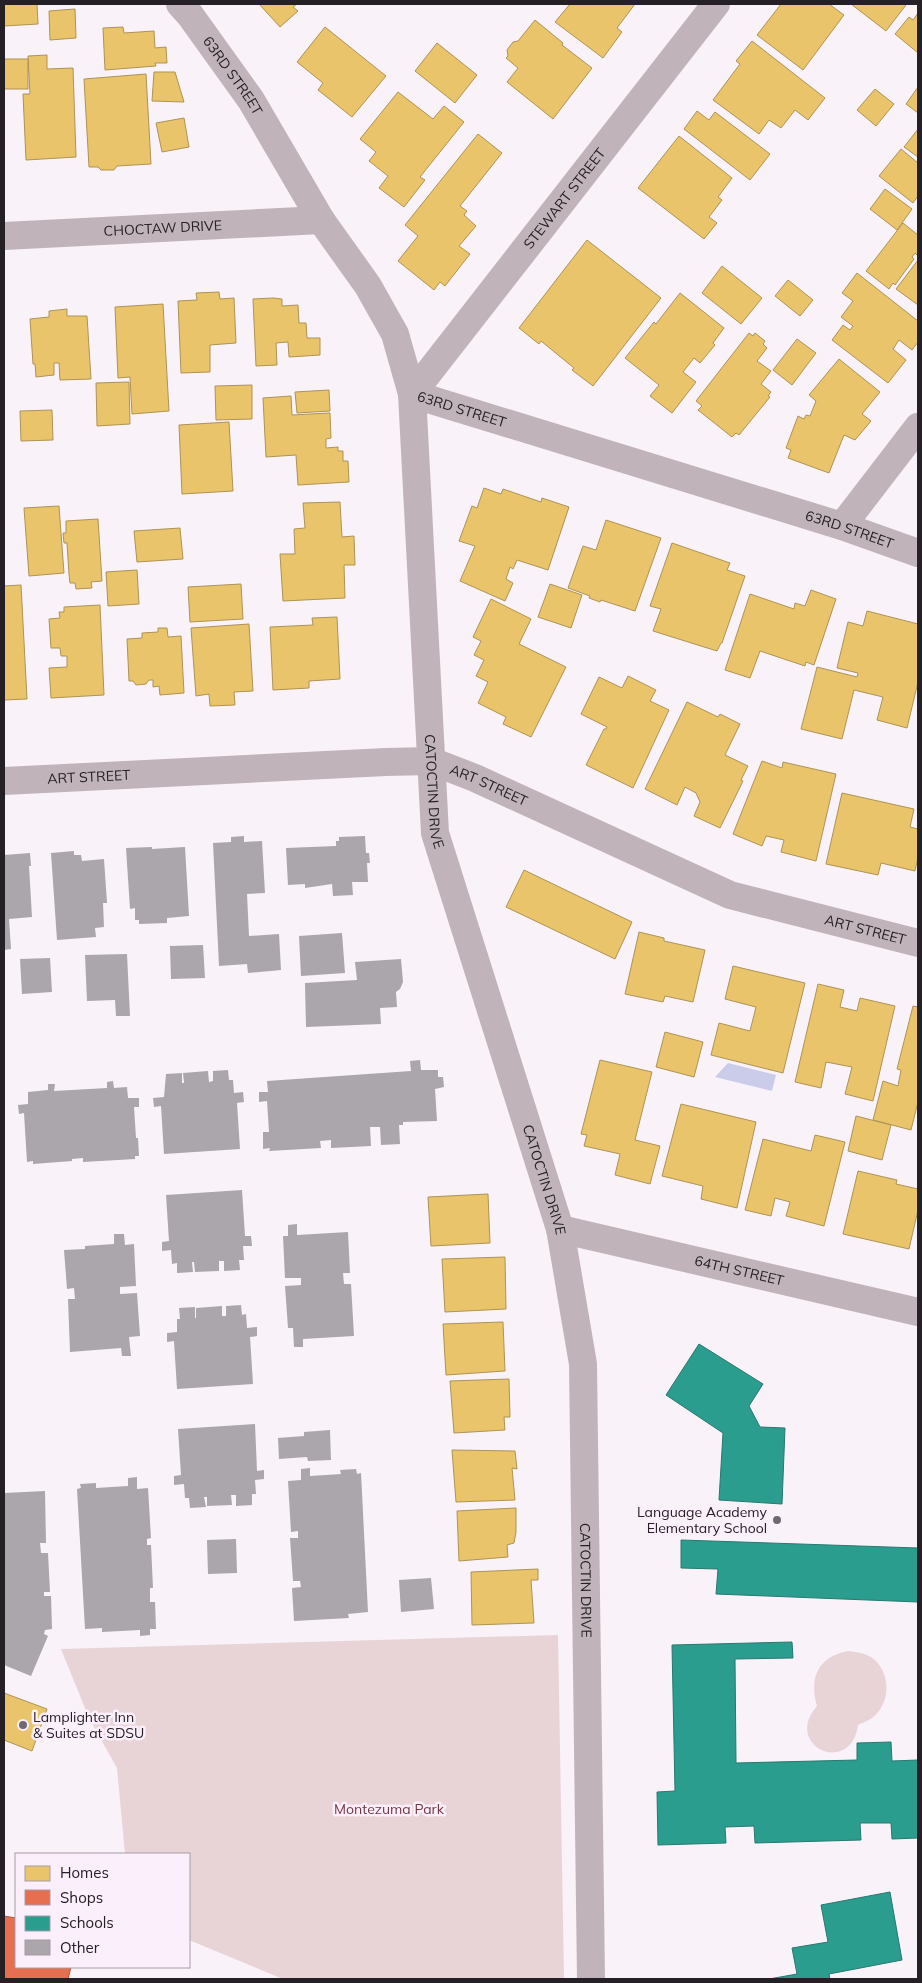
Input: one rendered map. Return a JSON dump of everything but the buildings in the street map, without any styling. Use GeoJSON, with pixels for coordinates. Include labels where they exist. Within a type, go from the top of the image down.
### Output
{"type":"FeatureCollection","features":[{"type":"Feature","properties":{"kind":"street","name":"STEWART STREET"},"geometry":{"type":"LineString","coordinates":[[412,394],[716,4]]}},
{"type":"Feature","properties":{"kind":"street","name":"63RD STREET"},"geometry":{"type":"LineString","coordinates":[[190,7],[250,100],[321,220],[368,286],[395,334],[412,394],[842,526],[918,553]]}},
{"type":"Feature","properties":{"kind":"street","name":"CHOCTAW DRIVE"},"geometry":{"type":"LineString","coordinates":[[4,236],[321,220]]}},
{"type":"Feature","properties":{"kind":"street","name":"CATOCTIN DRIVE"},"geometry":{"type":"LineString","coordinates":[[412,394],[434,833],[560,1229],[583,1364],[591,1979]]}},
{"type":"Feature","properties":{"kind":"street"},"geometry":{"type":"LineString","coordinates":[[842,526],[918,427]]}},
{"type":"Feature","properties":{"kind":"street","name":"ART STREET"},"geometry":{"type":"LineString","coordinates":[[4,781],[431,761],[475,778],[730,895],[918,943]]}},
{"type":"Feature","properties":{"kind":"street","name":"64TH STREET"},"geometry":{"type":"LineString","coordinates":[[560,1229],[918,1312]]}},
{"type":"Feature","properties":{"kind":"green space","name":"Montezuma Park"},"geometry":{"type":"Polygon","coordinates":[[[558,1635],[564,1979],[283,1979],[190,1940],[190,1853],[125,1853],[117,1768],[89,1718],[61,1649],[558,1635]]]}},
{"type":"Feature","properties":{"kind":"green space"},"geometry":{"type":"Polygon","coordinates":[[[848,1651],[871,1657],[878,1663],[885,1678],[886,1696],[879,1712],[858,1725],[853,1741],[844,1750],[833,1752],[822,1750],[813,1743],[808,1733],[808,1720],[817,1706],[814,1686],[815,1677],[823,1663],[829,1658],[848,1651]]]}},
{"type":"Feature","properties":{"kind":"water"},"geometry":{"type":"Polygon","coordinates":[[[728,1063],[776,1075],[772,1091],[715,1077],[728,1063]]]}},
{"type":"Feature","properties":{"kind":"place","name":"Language Academy Elementary School"},"geometry":{"type":"Point","coordinates":[777,1520]}},
{"type":"Feature","properties":{"kind":"place","name":"Lamplighter Inn & Suites at SDSU"},"geometry":{"type":"Point","coordinates":[23,1725]}}]}
